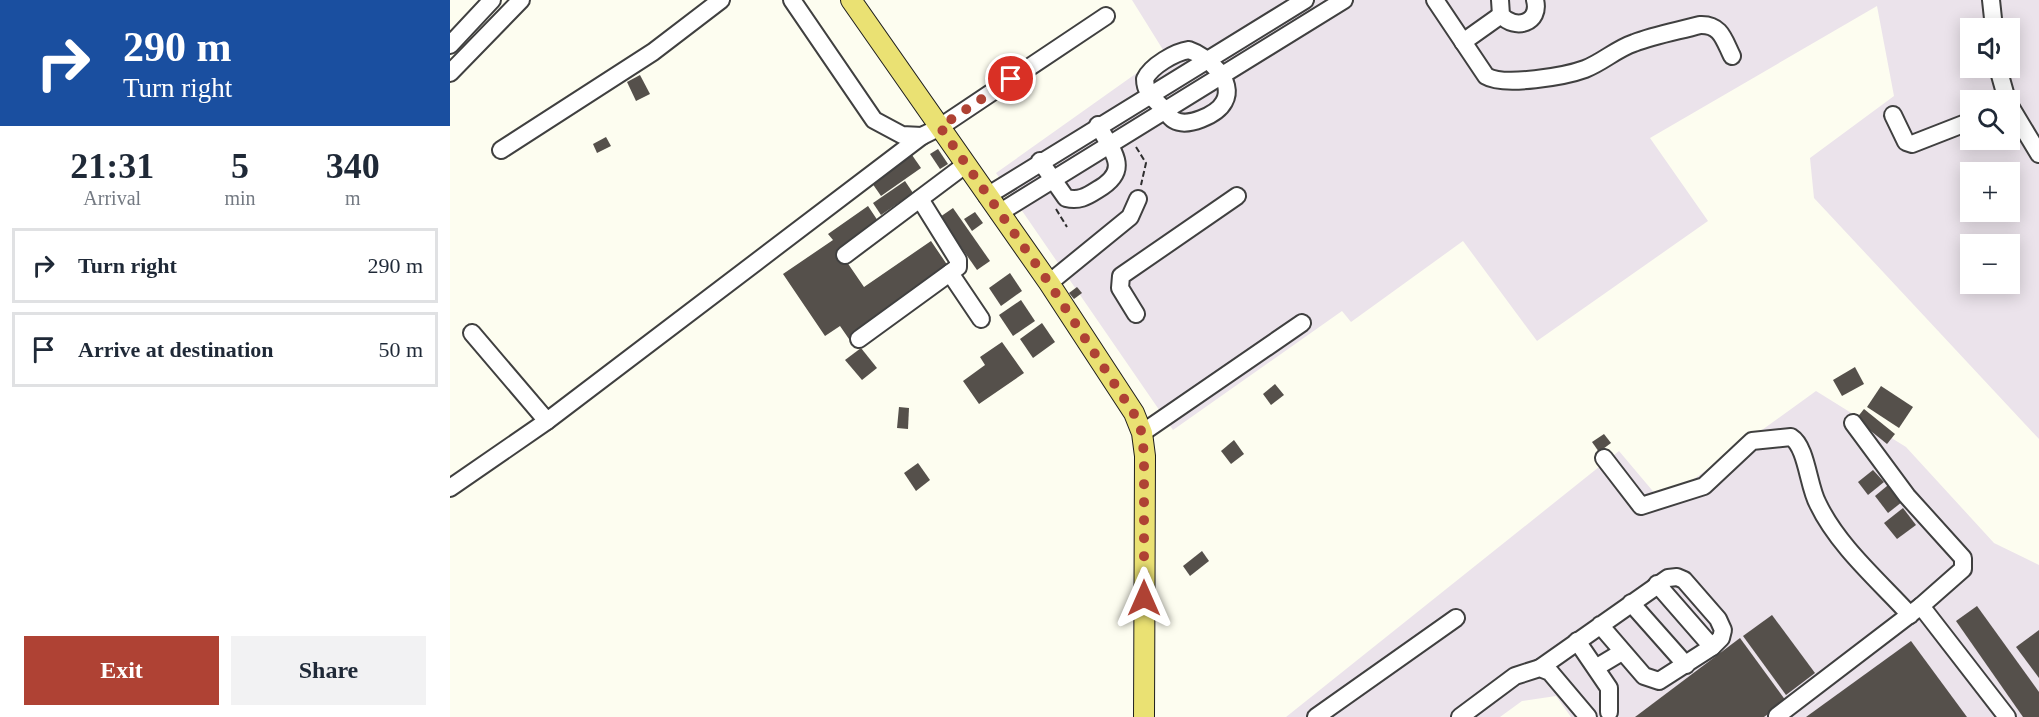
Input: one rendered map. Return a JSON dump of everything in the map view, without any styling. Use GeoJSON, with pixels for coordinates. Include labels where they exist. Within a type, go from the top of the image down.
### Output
{"type":"FeatureCollection","features":[{"type":"Feature","properties":{"kind":"main road"},"geometry":{"type":"LineString","coordinates":[[851,0],[1049,283],[1134,414],[1142,433],[1144,717]]}},
{"type":"Feature","properties":{"kind":"street"},"geometry":{"type":"LineString","coordinates":[[450,45],[492,0]]}},
{"type":"Feature","properties":{"kind":"street"},"geometry":{"type":"LineString","coordinates":[[450,73],[521,0]]}},
{"type":"Feature","properties":{"kind":"street"},"geometry":{"type":"LineString","coordinates":[[501,150],[612,76],[653,52],[721,0]]}},
{"type":"Feature","properties":{"kind":"street"},"geometry":{"type":"LineString","coordinates":[[792,0],[874,120],[902,135],[922,136]]}},
{"type":"Feature","properties":{"kind":"street"},"geometry":{"type":"LineString","coordinates":[[987,196],[1098,125],[1150,96],[1305,0]]}},
{"type":"Feature","properties":{"kind":"street"},"geometry":{"type":"LineString","coordinates":[[999,213],[1109,146],[1220,74],[1344,0]]}},
{"type":"Feature","properties":{"kind":"street"},"geometry":{"type":"LineString","coordinates":[[1435,0],[1486,76],[1501,81],[1578,71],[1630,44],[1700,25],[1710,24],[1718,28],[1732,56]]}},
{"type":"Feature","properties":{"kind":"street"},"geometry":{"type":"LineString","coordinates":[[1463,42],[1501,8],[1513,24],[1527,22],[1536,11],[1535,0]]}},
{"type":"Feature","properties":{"kind":"street"},"geometry":{"type":"LineString","coordinates":[[1991,0],[1993,18]]}},
{"type":"Feature","properties":{"kind":"street"},"geometry":{"type":"LineString","coordinates":[[450,488],[547,421],[922,136],[940,127],[1106,16]]}},
{"type":"Feature","properties":{"kind":"street"},"geometry":{"type":"LineString","coordinates":[[1150,96],[1173,120],[1187,123],[1220,107],[1224,102],[1227,89],[1220,74],[1207,60]]}},
{"type":"Feature","properties":{"kind":"street"},"geometry":{"type":"LineString","coordinates":[[1893,115],[1906,142],[1912,144],[1960,125]]}},
{"type":"Feature","properties":{"kind":"street"},"geometry":{"type":"LineString","coordinates":[[2020,122],[2039,153]]}},
{"type":"Feature","properties":{"kind":"street"},"geometry":{"type":"LineString","coordinates":[[1040,161],[1066,198],[1083,199],[1111,182],[1116,176],[1118,163],[1098,125]]}},
{"type":"Feature","properties":{"kind":"street"},"geometry":{"type":"LineString","coordinates":[[845,255],[965,165]]}},
{"type":"Feature","properties":{"kind":"street"},"geometry":{"type":"LineString","coordinates":[[1136,314],[1120,288],[1121,276],[1237,196]]}},
{"type":"Feature","properties":{"kind":"street"},"geometry":{"type":"LineString","coordinates":[[859,339],[958,267],[958,260],[920,199]]}},
{"type":"Feature","properties":{"kind":"street"},"geometry":{"type":"LineString","coordinates":[[1049,283],[1130,217],[1138,199]]}},
{"type":"Feature","properties":{"kind":"street"},"geometry":{"type":"LineString","coordinates":[[950,273],[981,319]]}},
{"type":"Feature","properties":{"kind":"street"},"geometry":{"type":"LineString","coordinates":[[1142,433],[1302,323]]}},
{"type":"Feature","properties":{"kind":"street"},"geometry":{"type":"LineString","coordinates":[[472,333],[547,421]]}},
{"type":"Feature","properties":{"kind":"street"},"geometry":{"type":"LineString","coordinates":[[1777,716],[1916,611],[1963,569],[1963,558],[1907,496],[1853,423]]}},
{"type":"Feature","properties":{"kind":"street"},"geometry":{"type":"LineString","coordinates":[[1604,458],[1641,506],[1704,486],[1752,441],[1791,437],[1801,447],[1810,490],[1825,519],[1916,611],[2007,717]]}},
{"type":"Feature","properties":{"kind":"street"},"geometry":{"type":"LineString","coordinates":[[1460,717],[1515,676],[1540,668],[1657,584],[1668,578],[1677,577],[1684,580],[1719,619],[1723,630],[1721,638],[1712,647],[1659,681],[1644,676],[1600,625]]}},
{"type":"Feature","properties":{"kind":"street"},"geometry":{"type":"LineString","coordinates":[[1657,584],[1712,647]]}},
{"type":"Feature","properties":{"kind":"street"},"geometry":{"type":"LineString","coordinates":[[1631,603],[1686,664]]}},
{"type":"Feature","properties":{"kind":"street"},"geometry":{"type":"LineString","coordinates":[[1316,717],[1456,618]]}},
{"type":"Feature","properties":{"kind":"street"},"geometry":{"type":"LineString","coordinates":[[1577,641],[1609,688],[1609,712]]}},
{"type":"Feature","properties":{"kind":"street"},"geometry":{"type":"LineString","coordinates":[[1597,668],[1622,652]]}},
{"type":"Feature","properties":{"kind":"street"},"geometry":{"type":"LineString","coordinates":[[1540,668],[1550,672],[1588,717]]}},
{"type":"Feature","properties":{"kind":"path"},"geometry":{"type":"LineString","coordinates":[[1128,134],[1146,163],[1138,199]]}},
{"type":"Feature","properties":{"kind":"shaded area"},"geometry":{"type":"Polygon","coordinates":[[[1132,0],[2039,0],[2039,439],[1814,198],[1810,158],[1894,96],[1877,6],[1650,138],[1708,221],[1537,341],[1463,241],[1351,322],[1342,311],[1173,430],[996,173],[1165,53],[1132,0]]]}},
{"type":"Feature","properties":{"kind":"shaded area"},"geometry":{"type":"Polygon","coordinates":[[[1816,391],[1906,447],[1994,543],[2039,565],[2039,717],[1571,717],[1556,696],[1522,701],[1500,717],[1286,717],[1619,451],[1662,502],[1816,391]]]}},
{"type":"Feature","properties":{"kind":"building"},"geometry":{"type":"Polygon","coordinates":[[[640,75],[650,94],[636,101],[627,82],[640,75]]]}},
{"type":"Feature","properties":{"kind":"building"},"geometry":{"type":"Polygon","coordinates":[[[606,137],[611,146],[597,153],[593,144],[606,137]]]}},
{"type":"Feature","properties":{"kind":"building"},"geometry":{"type":"Polygon","coordinates":[[[938,149],[948,164],[940,169],[930,154],[938,149]]]}},
{"type":"Feature","properties":{"kind":"building"},"geometry":{"type":"Polygon","coordinates":[[[912,155],[921,168],[881,196],[872,183],[912,155]]]}},
{"type":"Feature","properties":{"kind":"building"},"geometry":{"type":"Polygon","coordinates":[[[905,181],[913,193],[881,215],[873,203],[905,181]]]}},
{"type":"Feature","properties":{"kind":"building"},"geometry":{"type":"Polygon","coordinates":[[[868,206],[878,221],[838,249],[864,287],[931,241],[950,269],[849,339],[840,326],[825,336],[783,274],[833,240],[828,234],[868,206]]]}},
{"type":"Feature","properties":{"kind":"building"},"geometry":{"type":"Polygon","coordinates":[[[953,208],[990,261],[977,270],[940,217],[953,208]]]}},
{"type":"Feature","properties":{"kind":"building"},"geometry":{"type":"Polygon","coordinates":[[[975,212],[983,223],[972,231],[964,219],[975,212]]]}},
{"type":"Feature","properties":{"kind":"building"},"geometry":{"type":"Polygon","coordinates":[[[1010,273],[1022,291],[1001,306],[989,288],[1010,273]]]}},
{"type":"Feature","properties":{"kind":"building"},"geometry":{"type":"Polygon","coordinates":[[[1077,287],[1082,293],[1074,299],[1069,293],[1077,287]]]}},
{"type":"Feature","properties":{"kind":"building"},"geometry":{"type":"Polygon","coordinates":[[[1021,300],[1035,321],[1013,336],[999,315],[1021,300]]]}},
{"type":"Feature","properties":{"kind":"building"},"geometry":{"type":"Polygon","coordinates":[[[1042,323],[1055,342],[1033,358],[1020,339],[1042,323]]]}},
{"type":"Feature","properties":{"kind":"building"},"geometry":{"type":"Polygon","coordinates":[[[1002,342],[1024,373],[979,404],[963,381],[985,365],[980,357],[1002,342]]]}},
{"type":"Feature","properties":{"kind":"building"},"geometry":{"type":"Polygon","coordinates":[[[861,348],[877,368],[862,380],[845,360],[861,348]]]}},
{"type":"Feature","properties":{"kind":"building"},"geometry":{"type":"Polygon","coordinates":[[[1855,367],[1864,384],[1842,396],[1833,380],[1855,367]]]}},
{"type":"Feature","properties":{"kind":"building"},"geometry":{"type":"Polygon","coordinates":[[[1275,384],[1284,395],[1271,405],[1263,394],[1275,384]]]}},
{"type":"Feature","properties":{"kind":"building"},"geometry":{"type":"Polygon","coordinates":[[[1881,386],[1913,407],[1899,428],[1867,407],[1881,386]]]}},
{"type":"Feature","properties":{"kind":"building"},"geometry":{"type":"Polygon","coordinates":[[[899,407],[909,408],[908,429],[897,428],[899,407]]]}},
{"type":"Feature","properties":{"kind":"building"},"geometry":{"type":"Polygon","coordinates":[[[1864,409],[1895,434],[1887,444],[1856,419],[1864,409]]]}},
{"type":"Feature","properties":{"kind":"building"},"geometry":{"type":"Polygon","coordinates":[[[1604,434],[1611,443],[1599,452],[1592,442],[1604,434]]]}},
{"type":"Feature","properties":{"kind":"building"},"geometry":{"type":"Polygon","coordinates":[[[1234,440],[1244,454],[1231,464],[1221,451],[1234,440]]]}},
{"type":"Feature","properties":{"kind":"building"},"geometry":{"type":"Polygon","coordinates":[[[918,463],[930,480],[916,491],[904,473],[918,463]]]}},
{"type":"Feature","properties":{"kind":"building"},"geometry":{"type":"Polygon","coordinates":[[[1873,470],[1884,482],[1868,495],[1858,482],[1873,470]]]}},
{"type":"Feature","properties":{"kind":"building"},"geometry":{"type":"Polygon","coordinates":[[[1893,481],[1907,498],[1888,513],[1875,496],[1893,481]]]}},
{"type":"Feature","properties":{"kind":"building"},"geometry":{"type":"Polygon","coordinates":[[[1903,508],[1916,525],[1897,539],[1884,523],[1903,508]]]}},
{"type":"Feature","properties":{"kind":"building"},"geometry":{"type":"Polygon","coordinates":[[[1202,551],[1209,561],[1190,576],[1183,566],[1202,551]]]}},
{"type":"Feature","properties":{"kind":"building"},"geometry":{"type":"Polygon","coordinates":[[[1977,606],[2039,692],[2039,717],[2023,717],[1956,621],[1977,606]]]}},
{"type":"Feature","properties":{"kind":"building"},"geometry":{"type":"Polygon","coordinates":[[[1772,615],[1815,673],[1786,695],[1743,636],[1772,615]]]}},
{"type":"Feature","properties":{"kind":"building"},"geometry":{"type":"Polygon","coordinates":[[[2039,630],[2039,678],[2016,647],[2039,630]]]}},
{"type":"Feature","properties":{"kind":"building"},"geometry":{"type":"Polygon","coordinates":[[[1740,638],[1786,701],[1764,717],[1635,717],[1740,638]]]}},
{"type":"Feature","properties":{"kind":"building"},"geometry":{"type":"Polygon","coordinates":[[[1911,641],[1967,717],[1806,717],[1911,641]]]}},
{"type":"Feature","properties":{"kind":"route"},"geometry":{"type":"LineString","coordinates":[[1011,79],[940,127],[1049,283],[1134,414],[1142,433],[1144,456],[1144,598]]}}]}
